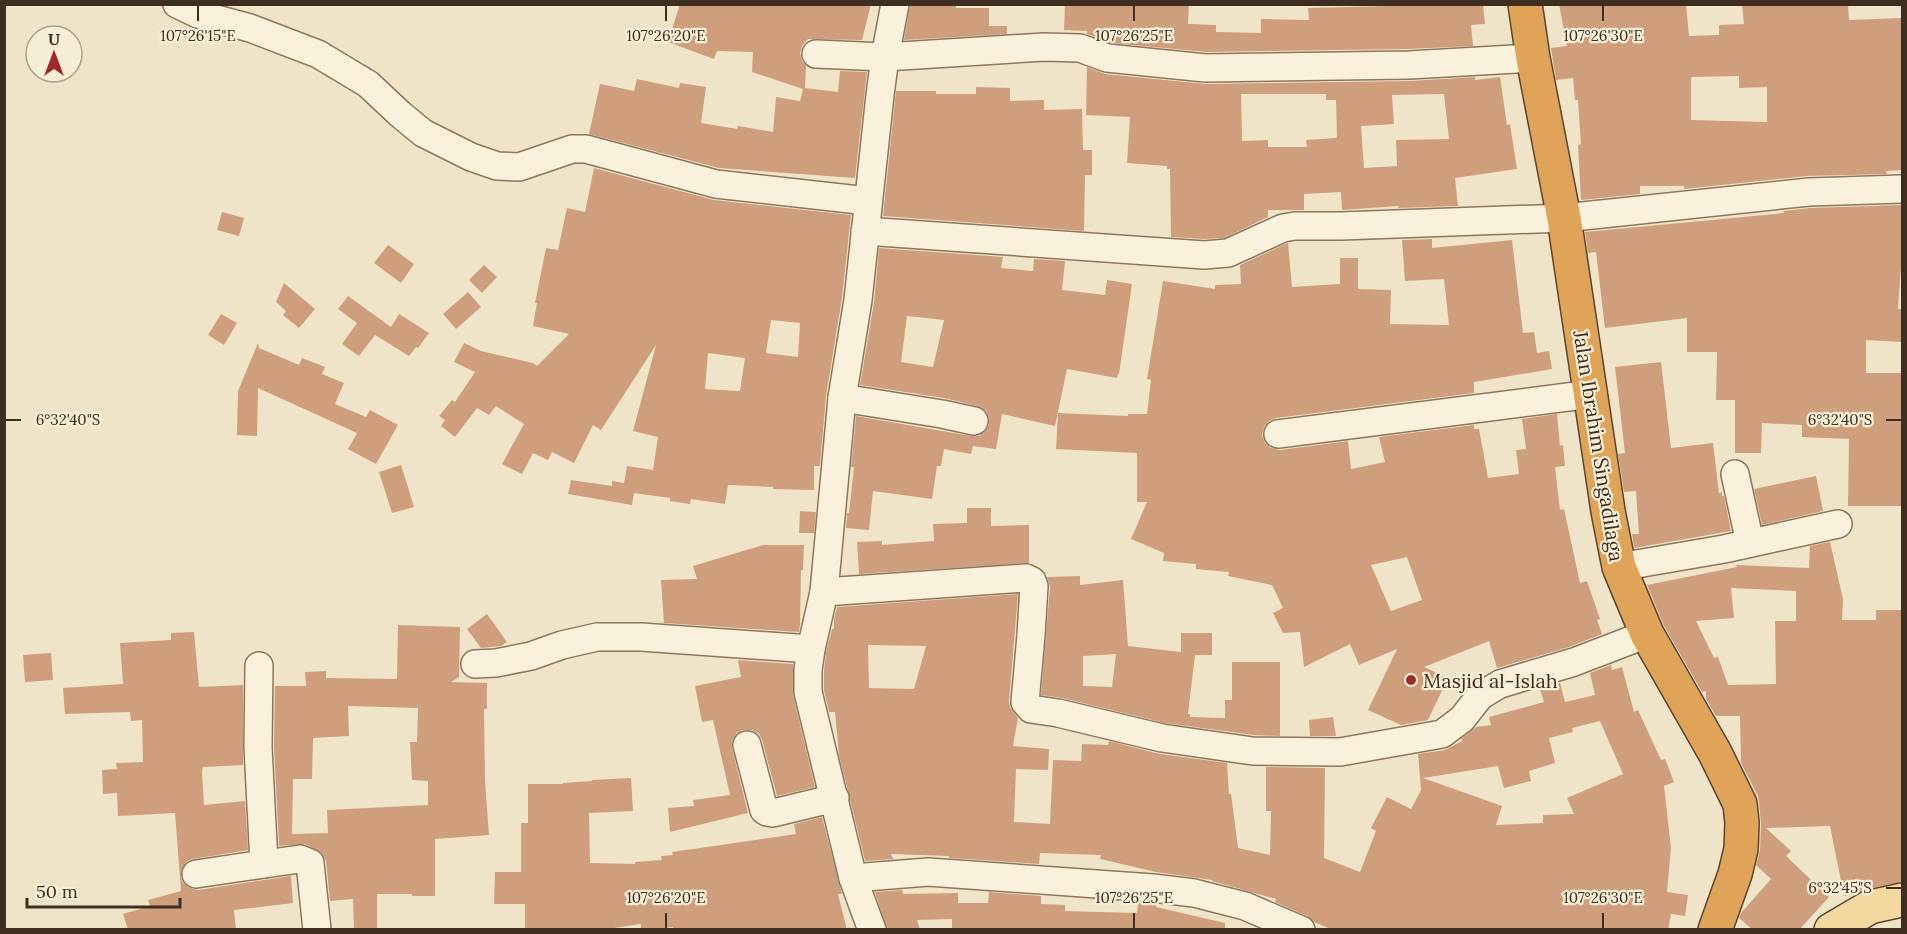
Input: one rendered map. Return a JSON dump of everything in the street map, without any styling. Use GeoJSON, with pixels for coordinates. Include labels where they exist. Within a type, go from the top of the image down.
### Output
{"type":"FeatureCollection","features":[{"type":"Feature","properties":{"kind":"highway","name":"Jalan Ibrahim Singadilaga"},"geometry":{"type":"LineString","coordinates":[[1525,4],[1533,58],[1564,218],[1575,303],[1619,567],[1647,634],[1715,753],[1740,804],[1741,849],[1735,874],[1714,930]]}},
{"type":"Feature","properties":{"kind":"main road"},"geometry":{"type":"LineString","coordinates":[[1831,930],[1870,907],[1902,900]]}},
{"type":"Feature","properties":{"kind":"main road"},"geometry":{"type":"LineString","coordinates":[[1877,930],[1902,923]]}},
{"type":"Feature","properties":{"kind":"street"},"geometry":{"type":"LineString","coordinates":[[177,4],[198,14],[250,28],[318,54],[368,84],[423,133],[471,157],[497,165],[519,166],[572,149],[586,149],[716,184],[868,201]]}},
{"type":"Feature","properties":{"kind":"street"},"geometry":{"type":"LineString","coordinates":[[872,930],[854,878],[808,692],[808,670],[824,592],[842,398],[858,300],[885,57],[895,4]]}},
{"type":"Feature","properties":{"kind":"street"},"geometry":{"type":"LineString","coordinates":[[816,54],[885,57],[1044,47],[1080,48],[1107,58],[1205,68],[1408,65],[1533,58]]}},
{"type":"Feature","properties":{"kind":"street"},"geometry":{"type":"LineString","coordinates":[[865,231],[1204,255],[1228,253],[1283,228],[1295,226],[1564,218],[1809,192],[1902,189]]}},
{"type":"Feature","properties":{"kind":"street"},"geometry":{"type":"LineString","coordinates":[[1278,434],[1591,394]]}},
{"type":"Feature","properties":{"kind":"street"},"geometry":{"type":"LineString","coordinates":[[842,398],[974,421]]}},
{"type":"Feature","properties":{"kind":"street"},"geometry":{"type":"LineString","coordinates":[[1735,474],[1750,543]]}},
{"type":"Feature","properties":{"kind":"street"},"geometry":{"type":"LineString","coordinates":[[1619,567],[1838,524]]}},
{"type":"Feature","properties":{"kind":"street"},"geometry":{"type":"LineString","coordinates":[[824,592],[1026,578],[1032,581],[1034,586],[1025,702],[1030,709],[1058,713],[1162,738],[1253,751],[1340,752],[1442,734],[1462,718],[1480,696],[1500,684],[1574,662],[1647,634]]}},
{"type":"Feature","properties":{"kind":"street"},"geometry":{"type":"LineString","coordinates":[[476,664],[496,663],[531,656],[562,645],[597,637],[641,637],[811,649]]}},
{"type":"Feature","properties":{"kind":"street"},"geometry":{"type":"LineString","coordinates":[[259,666],[258,747],[264,864]]}},
{"type":"Feature","properties":{"kind":"street"},"geometry":{"type":"LineString","coordinates":[[747,745],[764,810],[767,812],[772,813],[835,798]]}},
{"type":"Feature","properties":{"kind":"street"},"geometry":{"type":"LineString","coordinates":[[196,874],[300,859],[310,863],[317,930]]}},
{"type":"Feature","properties":{"kind":"street"},"geometry":{"type":"LineString","coordinates":[[854,878],[928,872],[1153,888],[1194,893],[1245,906],[1301,930]]}},
{"type":"Feature","properties":{"kind":"building"},"geometry":{"type":"Polygon","coordinates":[[[680,4],[871,4],[862,40],[808,39],[800,53],[806,66],[805,88],[838,92],[840,71],[867,72],[855,178],[719,168],[589,134],[600,84],[634,91],[637,79],[679,88],[680,83],[706,87],[701,123],[737,129],[738,126],[773,132],[776,97],[800,101],[803,89],[752,72],[753,52],[717,51],[714,59],[668,42],[680,4]]]}},
{"type":"Feature","properties":{"kind":"building"},"geometry":{"type":"Polygon","coordinates":[[[910,4],[956,4],[956,8],[989,8],[989,26],[1007,26],[1007,34],[904,40],[910,4]]]}},
{"type":"Feature","properties":{"kind":"building"},"geometry":{"type":"Polygon","coordinates":[[[1065,4],[1189,4],[1188,24],[1216,25],[1216,32],[1261,33],[1261,19],[1309,20],[1308,8],[1388,6],[1388,4],[1483,4],[1485,24],[1471,25],[1473,46],[1206,52],[1111,43],[1087,34],[1087,31],[1064,30],[1065,4]]]}},
{"type":"Feature","properties":{"kind":"building"},"geometry":{"type":"Polygon","coordinates":[[[1559,4],[1686,4],[1689,36],[1719,35],[1719,25],[1744,24],[1742,4],[1848,4],[1849,20],[1902,18],[1902,170],[1886,171],[1887,174],[1807,176],[1684,189],[1684,186],[1640,186],[1640,194],[1581,200],[1578,100],[1575,100],[1573,78],[1556,80],[1551,48],[1567,46],[1559,4]],[[1739,76],[1691,77],[1691,120],[1767,122],[1767,87],[1739,88],[1739,76]]]}},
{"type":"Feature","properties":{"kind":"building"},"geometry":{"type":"Polygon","coordinates":[[[1087,67],[1105,74],[1205,84],[1410,81],[1475,77],[1475,80],[1500,77],[1507,125],[1510,124],[1517,169],[1455,178],[1458,206],[1398,208],[1398,206],[1342,210],[1341,192],[1304,194],[1304,210],[1268,210],[1268,217],[1224,238],[1171,237],[1170,169],[1167,169],[1167,166],[1127,163],[1130,117],[1086,115],[1087,67]],[[1241,94],[1242,141],[1268,140],[1268,147],[1307,147],[1306,140],[1336,138],[1337,136],[1336,100],[1326,100],[1326,94],[1241,94]],[[1444,94],[1392,95],[1394,124],[1361,126],[1364,168],[1397,166],[1396,140],[1449,139],[1444,94]]]}},
{"type":"Feature","properties":{"kind":"building"},"geometry":{"type":"Polygon","coordinates":[[[976,87],[1010,88],[1010,101],[1044,100],[1044,110],[1082,109],[1083,150],[1092,150],[1092,175],[1085,175],[1084,231],[883,216],[896,91],[976,94],[976,87]]]}},
{"type":"Feature","properties":{"kind":"building"},"geometry":{"type":"Polygon","coordinates":[[[594,168],[714,200],[851,215],[842,298],[826,396],[820,466],[814,466],[814,490],[728,485],[725,504],[691,499],[690,504],[670,501],[670,498],[634,493],[632,505],[568,494],[571,480],[612,486],[612,481],[624,483],[627,466],[653,470],[658,437],[633,431],[656,345],[601,430],[593,425],[574,463],[552,452],[548,460],[533,453],[522,474],[502,464],[524,424],[496,406],[489,415],[477,408],[455,437],[441,426],[445,420],[439,416],[452,400],[455,402],[475,372],[454,362],[464,343],[481,351],[533,363],[537,366],[569,334],[533,326],[537,303],[535,303],[546,248],[558,250],[567,208],[585,212],[594,168]],[[771,320],[766,353],[798,357],[800,323],[771,320]],[[708,353],[705,389],[740,391],[745,358],[708,353]]]}},
{"type":"Feature","properties":{"kind":"building"},"geometry":{"type":"Polygon","coordinates":[[[1902,205],[1902,253],[1898,309],[1902,309],[1902,342],[1866,340],[1866,373],[1902,373],[1902,506],[1848,506],[1849,439],[1802,437],[1802,425],[1762,423],[1761,453],[1735,453],[1735,400],[1716,400],[1717,352],[1687,352],[1687,318],[1605,328],[1596,252],[1588,253],[1585,232],[1784,213],[1784,211],[1810,208],[1902,205]]]}},
{"type":"Feature","properties":{"kind":"building"},"geometry":{"type":"Polygon","coordinates":[[[222,212],[244,218],[239,236],[217,230],[222,212]]]}},
{"type":"Feature","properties":{"kind":"building"},"geometry":{"type":"Polygon","coordinates":[[[1432,239],[1432,248],[1512,240],[1523,333],[1534,332],[1537,353],[1549,351],[1552,369],[1474,382],[1474,393],[1276,418],[1264,427],[1262,435],[1265,443],[1271,448],[1280,450],[1348,441],[1351,469],[1385,462],[1379,437],[1474,425],[1474,429],[1479,429],[1488,478],[1519,474],[1516,450],[1526,449],[1522,419],[1557,414],[1560,446],[1563,445],[1565,466],[1555,467],[1560,510],[1564,509],[1580,583],[1587,581],[1600,619],[1597,620],[1602,634],[1569,647],[1497,668],[1489,641],[1424,667],[1448,678],[1428,720],[1401,725],[1368,710],[1397,649],[1359,665],[1350,644],[1304,667],[1300,632],[1283,633],[1273,613],[1283,608],[1272,585],[1228,576],[1229,572],[1196,569],[1196,564],[1163,561],[1164,553],[1131,539],[1147,502],[1137,502],[1137,453],[1056,449],[1058,413],[1128,416],[1128,414],[1147,414],[1151,380],[1147,379],[1163,281],[1215,289],[1215,285],[1241,284],[1240,265],[1288,243],[1292,287],[1340,284],[1340,258],[1358,258],[1358,289],[1391,290],[1390,324],[1449,325],[1444,279],[1405,281],[1402,240],[1432,239]],[[1407,557],[1371,565],[1391,611],[1422,600],[1407,557]]]}},
{"type":"Feature","properties":{"kind":"building"},"geometry":{"type":"Polygon","coordinates":[[[388,245],[414,264],[401,283],[374,263],[388,245]]]}},
{"type":"Feature","properties":{"kind":"building"},"geometry":{"type":"Polygon","coordinates":[[[879,248],[1003,257],[1001,268],[1033,271],[1034,259],[1065,261],[1062,290],[1105,295],[1107,280],[1132,284],[1117,378],[1067,369],[1055,426],[1002,414],[996,449],[973,446],[971,454],[944,449],[941,466],[937,466],[932,499],[873,491],[869,530],[846,528],[854,467],[851,467],[856,416],[971,436],[979,436],[985,432],[989,424],[989,417],[985,410],[977,406],[944,398],[860,385],[874,302],[879,248]],[[907,316],[901,362],[933,367],[944,320],[907,316]]]}},
{"type":"Feature","properties":{"kind":"building"},"geometry":{"type":"Polygon","coordinates":[[[484,265],[497,277],[482,293],[469,280],[484,265]]]}},
{"type":"Feature","properties":{"kind":"building"},"geometry":{"type":"Polygon","coordinates":[[[284,283],[315,309],[299,328],[283,315],[286,311],[276,302],[284,283]]]}},
{"type":"Feature","properties":{"kind":"building"},"geometry":{"type":"Polygon","coordinates":[[[468,292],[481,307],[456,329],[443,314],[468,292]]]}},
{"type":"Feature","properties":{"kind":"building"},"geometry":{"type":"Polygon","coordinates":[[[348,296],[391,327],[399,314],[429,333],[409,356],[375,335],[359,356],[342,344],[357,323],[338,309],[348,296]]]}},
{"type":"Feature","properties":{"kind":"building"},"geometry":{"type":"Polygon","coordinates":[[[221,314],[237,323],[224,345],[208,335],[221,314]]]}},
{"type":"Feature","properties":{"kind":"building"},"geometry":{"type":"Polygon","coordinates":[[[258,343],[259,348],[299,365],[302,358],[325,367],[322,374],[344,383],[335,404],[366,417],[370,410],[398,425],[376,464],[348,449],[357,433],[258,388],[257,436],[237,435],[238,391],[258,343]]]}},
{"type":"Feature","properties":{"kind":"building"},"geometry":{"type":"Polygon","coordinates":[[[1661,362],[1671,448],[1713,443],[1719,493],[1722,492],[1724,496],[1731,531],[1634,548],[1632,534],[1639,534],[1636,491],[1624,492],[1618,454],[1625,453],[1615,367],[1661,362]]]}},
{"type":"Feature","properties":{"kind":"building"},"geometry":{"type":"Polygon","coordinates":[[[401,465],[414,507],[392,513],[379,472],[401,465]]]}},
{"type":"Feature","properties":{"kind":"building"},"geometry":{"type":"Polygon","coordinates":[[[1816,476],[1823,511],[1762,525],[1754,489],[1816,476]]]}},
{"type":"Feature","properties":{"kind":"building"},"geometry":{"type":"Polygon","coordinates":[[[967,508],[991,508],[991,526],[1029,525],[1029,563],[859,574],[857,542],[882,541],[882,545],[934,541],[933,524],[967,523],[967,508]]]}},
{"type":"Feature","properties":{"kind":"building"},"geometry":{"type":"Polygon","coordinates":[[[800,511],[816,512],[814,533],[799,533],[800,511]]]}},
{"type":"Feature","properties":{"kind":"building"},"geometry":{"type":"Polygon","coordinates":[[[1830,542],[1843,599],[1842,620],[1876,620],[1876,610],[1902,610],[1902,882],[1844,896],[1830,826],[1766,828],[1791,851],[1786,856],[1829,897],[1799,930],[1753,930],[1739,918],[1771,879],[1756,865],[1760,850],[1759,802],[1741,763],[1740,716],[1716,716],[1706,699],[1706,691],[1702,692],[1664,626],[1647,585],[1737,567],[1736,565],[1809,568],[1810,546],[1830,542]],[[1731,588],[1734,618],[1696,621],[1714,658],[1718,657],[1728,685],[1776,684],[1775,621],[1796,621],[1796,591],[1731,588]]]}},
{"type":"Feature","properties":{"kind":"building"},"geometry":{"type":"Polygon","coordinates":[[[763,545],[804,545],[799,632],[664,623],[661,580],[697,579],[693,566],[763,545]]]}},
{"type":"Feature","properties":{"kind":"building"},"geometry":{"type":"Polygon","coordinates":[[[1080,576],[1080,585],[1123,580],[1128,646],[1181,652],[1181,633],[1212,633],[1212,655],[1195,655],[1188,714],[1190,717],[1225,718],[1225,700],[1232,700],[1232,662],[1280,662],[1280,736],[1254,735],[1165,723],[1041,695],[1050,587],[1047,577],[1080,576]],[[1116,654],[1083,656],[1083,686],[1112,687],[1116,654]]]}},
{"type":"Feature","properties":{"kind":"building"},"geometry":{"type":"Polygon","coordinates":[[[1018,594],[1009,701],[1010,707],[1018,718],[1013,746],[1049,749],[1048,770],[1016,769],[1014,822],[1050,824],[1053,760],[1081,761],[1082,744],[1108,745],[1109,741],[1160,754],[1227,763],[1229,794],[1231,794],[1238,848],[1270,855],[1271,811],[1266,811],[1266,767],[1325,768],[1324,858],[1360,872],[1376,831],[1371,828],[1387,797],[1411,809],[1421,790],[1418,754],[1445,750],[1462,741],[1461,739],[1476,727],[1491,725],[1489,717],[1544,702],[1540,689],[1560,683],[1565,702],[1595,695],[1590,673],[1611,665],[1612,670],[1622,667],[1634,712],[1638,710],[1661,760],[1665,759],[1674,782],[1664,786],[1671,848],[1667,892],[1688,895],[1685,916],[1671,914],[1668,930],[1333,930],[1275,902],[1276,899],[1212,880],[1156,872],[1100,859],[1101,855],[1040,853],[1039,864],[949,858],[949,856],[891,854],[893,859],[865,861],[839,755],[835,712],[829,712],[824,690],[826,652],[832,629],[834,629],[837,607],[1018,594]],[[868,645],[869,688],[914,689],[926,646],[868,645]],[[1600,721],[1572,728],[1573,732],[1549,738],[1555,763],[1529,771],[1531,781],[1504,788],[1498,766],[1423,778],[1502,806],[1496,825],[1543,823],[1543,815],[1574,814],[1567,798],[1623,774],[1600,721]]]}},
{"type":"Feature","properties":{"kind":"building"},"geometry":{"type":"Polygon","coordinates":[[[487,614],[507,642],[501,646],[481,648],[467,629],[487,614]]]}},
{"type":"Feature","properties":{"kind":"building"},"geometry":{"type":"Polygon","coordinates":[[[398,625],[460,627],[459,677],[451,682],[487,683],[487,709],[484,709],[485,781],[489,835],[435,839],[435,896],[377,894],[377,930],[354,930],[353,899],[330,901],[326,861],[322,853],[305,844],[279,846],[274,747],[275,686],[306,686],[305,672],[326,671],[326,678],[397,679],[398,625]],[[348,706],[349,736],[313,738],[312,779],[293,779],[292,834],[328,833],[327,810],[428,805],[428,781],[412,780],[410,742],[417,742],[418,708],[348,706]]]}},
{"type":"Feature","properties":{"kind":"building"},"geometry":{"type":"Polygon","coordinates":[[[194,632],[199,687],[243,685],[243,765],[203,767],[202,772],[204,805],[245,801],[248,850],[187,861],[182,868],[183,883],[198,890],[291,876],[293,903],[234,910],[236,930],[128,930],[123,914],[150,906],[148,900],[181,891],[175,813],[118,816],[117,793],[103,794],[102,770],[117,769],[116,763],[143,762],[142,720],[131,721],[130,712],[65,714],[63,688],[123,684],[120,643],[171,640],[171,633],[194,632]]]}},
{"type":"Feature","properties":{"kind":"building"},"geometry":{"type":"Polygon","coordinates":[[[51,653],[53,680],[25,682],[23,655],[51,653]]]}},
{"type":"Feature","properties":{"kind":"building"},"geometry":{"type":"Polygon","coordinates":[[[738,660],[793,664],[793,695],[815,787],[777,796],[759,734],[752,730],[742,730],[732,741],[732,748],[748,813],[670,832],[668,808],[694,806],[693,800],[730,795],[713,720],[702,722],[695,686],[741,677],[738,660]]]}},
{"type":"Feature","properties":{"kind":"building"},"geometry":{"type":"Polygon","coordinates":[[[1333,717],[1336,736],[1310,736],[1309,720],[1333,717]]]}},
{"type":"Feature","properties":{"kind":"building"},"geometry":{"type":"Polygon","coordinates":[[[631,778],[633,811],[589,813],[590,863],[635,864],[635,862],[662,860],[661,856],[673,855],[672,852],[796,834],[794,824],[822,817],[842,894],[838,894],[847,930],[673,930],[673,927],[641,930],[641,924],[600,930],[525,930],[525,904],[494,904],[495,872],[521,872],[521,823],[528,823],[528,784],[563,784],[631,778]]]}},
{"type":"Feature","properties":{"kind":"building"},"geometry":{"type":"Polygon","coordinates":[[[902,890],[903,894],[958,893],[958,903],[988,903],[989,892],[1041,896],[1041,904],[1065,905],[1065,911],[1137,913],[1138,903],[1157,904],[1156,907],[1225,923],[1225,930],[952,930],[952,919],[917,920],[920,930],[887,930],[875,892],[902,890]]]}},
{"type":"Feature","properties":{"kind":"place","name":"Masjid al-Islah"},"geometry":{"type":"Point","coordinates":[1411,680]}}]}
